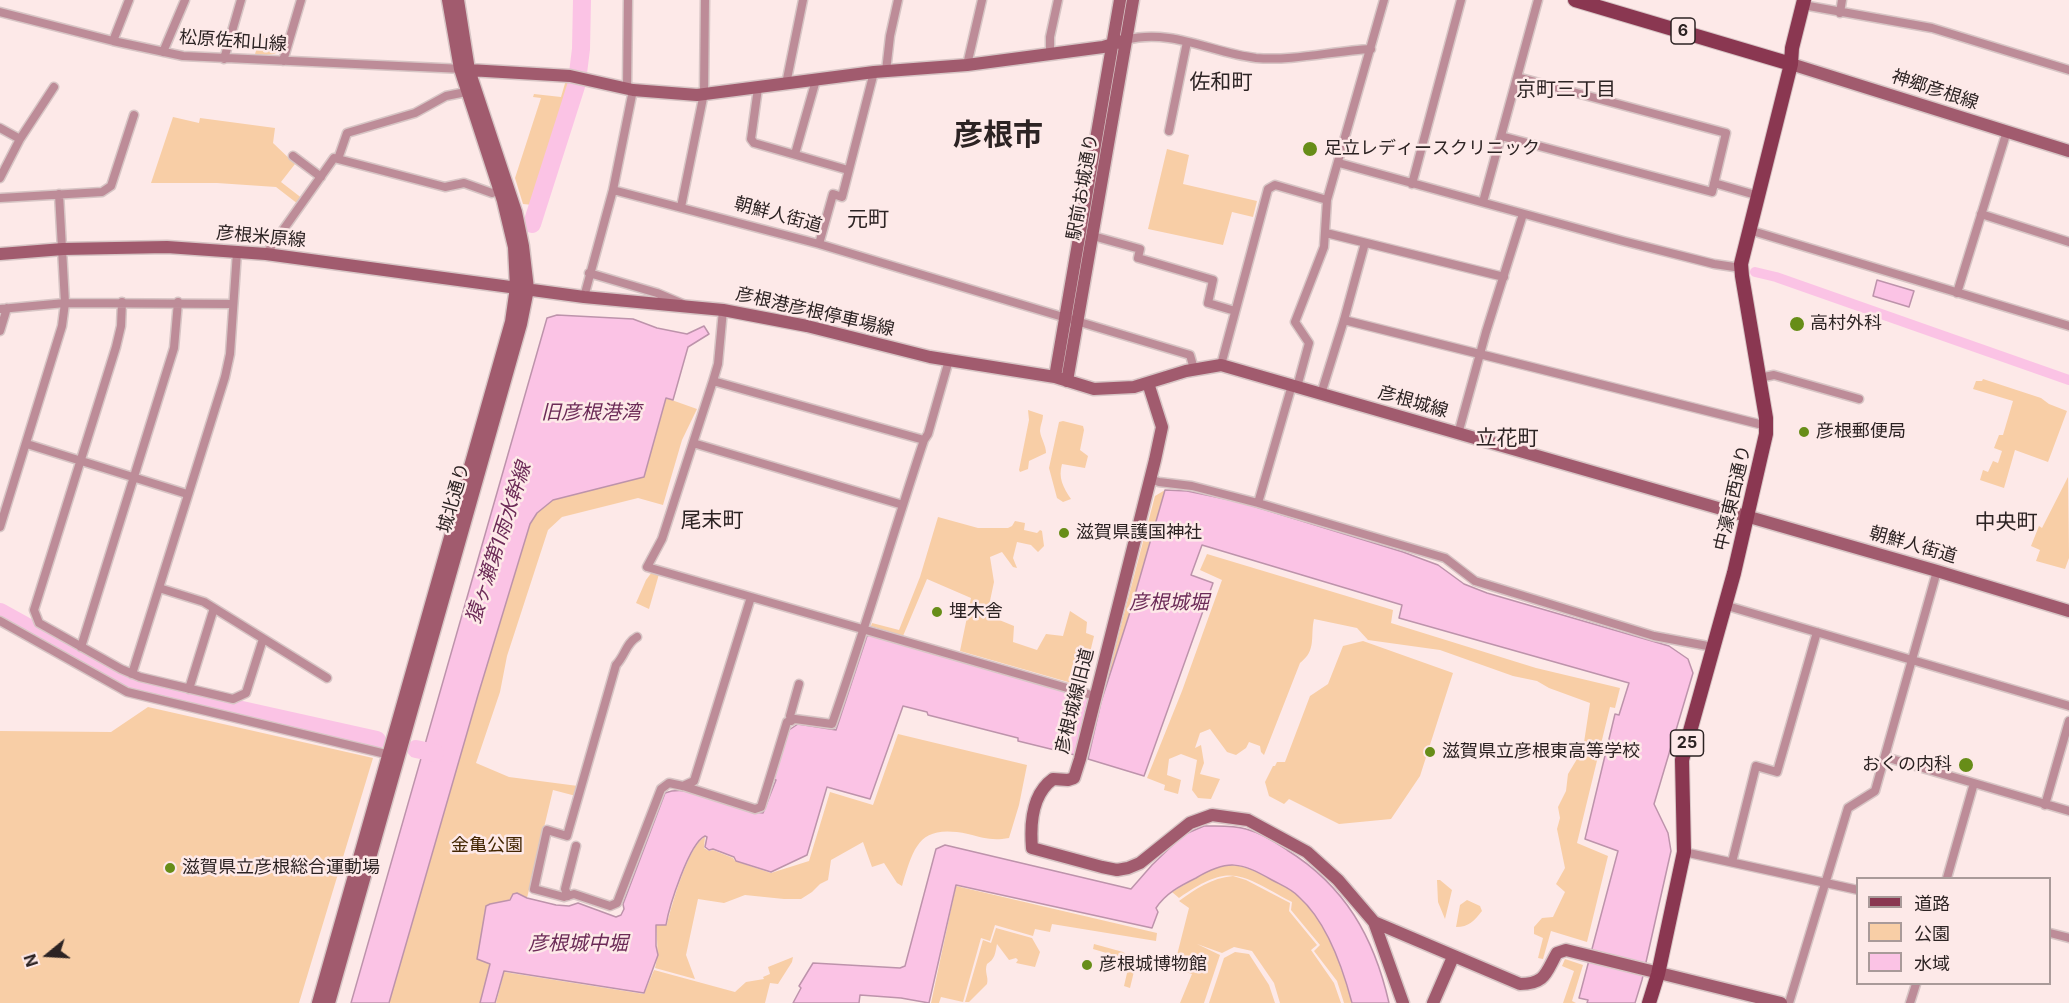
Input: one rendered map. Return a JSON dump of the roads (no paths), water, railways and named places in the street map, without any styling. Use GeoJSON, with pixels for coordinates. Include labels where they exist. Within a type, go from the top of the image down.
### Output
{"type":"FeatureCollection","features":[{"type":"Feature","properties":{"kind":"main road","name":"城北通り"},"geometry":{"type":"LineString","coordinates":[[318,1003],[527,272],[518,218],[464,70],[448,0]]}},
{"type":"Feature","properties":{"kind":"main road","name":"城北通り"},"geometry":{"type":"LineString","coordinates":[[329,1003],[515,347],[522,288],[508,219],[466,92],[458,0]]}},
{"type":"Feature","properties":{"kind":"main road","name":"駅前お城通り"},"geometry":{"type":"LineString","coordinates":[[1061,379],[1072,321],[1120,0]]}},
{"type":"Feature","properties":{"kind":"main road","name":"駅前お城通り"},"geometry":{"type":"LineString","coordinates":[[1072,321],[1093,236],[1133,0]]}},
{"type":"Feature","properties":{"kind":"main road","name":"6"},"geometry":{"type":"LineString","coordinates":[[1575,0],[1791,64]]}},
{"type":"Feature","properties":{"kind":"main road","name":"中濠東西通り"},"geometry":{"type":"LineString","coordinates":[[1649,1003],[1658,974],[1684,852],[1681,767],[1742,541],[1767,426],[1741,268],[1804,3]]}},
{"type":"Feature","properties":{"kind":"main road"},"geometry":{"type":"LineString","coordinates":[[464,70],[570,76],[630,89],[697,94],[880,71],[967,65],[1103,47],[1126,40]]}},
{"type":"Feature","properties":{"kind":"main road","name":"神郷彦根線"},"geometry":{"type":"LineString","coordinates":[[1791,64],[2069,151]]}},
{"type":"Feature","properties":{"kind":"main road","name":"彦根米原線"},"geometry":{"type":"LineString","coordinates":[[0,254],[63,249],[167,247],[266,254],[522,288]]}},
{"type":"Feature","properties":{"kind":"main road","name":"彦根港彦根停車場線"},"geometry":{"type":"LineString","coordinates":[[522,288],[584,297],[723,310],[781,320],[930,357],[1061,379]]}},
{"type":"Feature","properties":{"kind":"main road","name":"彦根城線"},"geometry":{"type":"LineString","coordinates":[[1061,379],[1094,389],[1119,389],[1194,369],[1221,365],[1747,517]]}},
{"type":"Feature","properties":{"kind":"main road","name":"彦根城線旧道"},"geometry":{"type":"LineString","coordinates":[[1148,382],[1162,427],[1150,479],[1074,778],[1053,779],[1040,792],[1031,823],[1032,848],[1117,870],[1140,863],[1190,823],[1212,815],[1248,820],[1307,852],[1338,880],[1374,922],[1403,1003]]}},
{"type":"Feature","properties":{"kind":"main road","name":"朝鮮人街道"},"geometry":{"type":"LineString","coordinates":[[1747,517],[2069,611]]}},
{"type":"Feature","properties":{"kind":"main road"},"geometry":{"type":"LineString","coordinates":[[1374,922],[1510,981],[1528,984],[1540,980],[1546,975],[1555,957],[1561,951],[1566,950],[1781,1003]]}},
{"type":"Feature","properties":{"kind":"main road"},"geometry":{"type":"LineString","coordinates":[[1433,1003],[1453,957]]}},
{"type":"Feature","properties":{"kind":"street"},"geometry":{"type":"LineString","coordinates":[[113,41],[129,0]]}},
{"type":"Feature","properties":{"kind":"street"},"geometry":{"type":"LineString","coordinates":[[163,52],[185,0]]}},
{"type":"Feature","properties":{"kind":"street"},"geometry":{"type":"LineString","coordinates":[[224,59],[241,0]]}},
{"type":"Feature","properties":{"kind":"street"},"geometry":{"type":"LineString","coordinates":[[283,61],[301,0]]}},
{"type":"Feature","properties":{"kind":"street"},"geometry":{"type":"LineString","coordinates":[[584,297],[613,190],[630,89],[628,0]]}},
{"type":"Feature","properties":{"kind":"street"},"geometry":{"type":"LineString","coordinates":[[681,207],[704,93],[705,0]]}},
{"type":"Feature","properties":{"kind":"street"},"geometry":{"type":"LineString","coordinates":[[786,84],[803,0]]}},
{"type":"Feature","properties":{"kind":"street"},"geometry":{"type":"LineString","coordinates":[[819,244],[833,194],[842,197],[848,170],[890,36],[898,0]]}},
{"type":"Feature","properties":{"kind":"street"},"geometry":{"type":"LineString","coordinates":[[967,65],[982,0]]}},
{"type":"Feature","properties":{"kind":"street"},"geometry":{"type":"LineString","coordinates":[[1050,53],[1050,37],[1058,0]]}},
{"type":"Feature","properties":{"kind":"street"},"geometry":{"type":"LineString","coordinates":[[1258,503],[1309,343],[1295,322],[1324,247],[1327,200],[1384,0]]}},
{"type":"Feature","properties":{"kind":"street"},"geometry":{"type":"LineString","coordinates":[[1412,184],[1461,0]]}},
{"type":"Feature","properties":{"kind":"street"},"geometry":{"type":"LineString","coordinates":[[1483,202],[1538,0]]}},
{"type":"Feature","properties":{"kind":"street"},"geometry":{"type":"LineString","coordinates":[[1840,13],[1842,0]]}},
{"type":"Feature","properties":{"kind":"street"},"geometry":{"type":"LineString","coordinates":[[1804,3],[1840,13],[1932,28],[2069,70]]}},
{"type":"Feature","properties":{"kind":"street","name":"松原佐和山線"},"geometry":{"type":"LineString","coordinates":[[0,12],[183,56],[464,70]]}},
{"type":"Feature","properties":{"kind":"street"},"geometry":{"type":"LineString","coordinates":[[1126,40],[1163,36],[1234,54],[1272,58],[1371,49]]}},
{"type":"Feature","properties":{"kind":"street"},"geometry":{"type":"LineString","coordinates":[[1169,131],[1187,42]]}},
{"type":"Feature","properties":{"kind":"street"},"geometry":{"type":"LineString","coordinates":[[1501,136],[1712,192],[1726,133],[1517,77]]}},
{"type":"Feature","properties":{"kind":"street"},"geometry":{"type":"LineString","coordinates":[[795,154],[816,80]]}},
{"type":"Feature","properties":{"kind":"street"},"geometry":{"type":"LineString","coordinates":[[0,178],[20,139],[54,87]]}},
{"type":"Feature","properties":{"kind":"street"},"geometry":{"type":"LineString","coordinates":[[758,88],[752,139],[754,143],[848,170]]}},
{"type":"Feature","properties":{"kind":"street"},"geometry":{"type":"LineString","coordinates":[[338,159],[347,133],[415,113],[446,96],[466,92]]}},
{"type":"Feature","properties":{"kind":"street"},"geometry":{"type":"LineString","coordinates":[[0,198],[102,192],[111,186],[134,115]]}},
{"type":"Feature","properties":{"kind":"street"},"geometry":{"type":"LineString","coordinates":[[0,128],[20,139]]}},
{"type":"Feature","properties":{"kind":"street"},"geometry":{"type":"LineString","coordinates":[[1957,293],[2007,132]]}},
{"type":"Feature","properties":{"kind":"street"},"geometry":{"type":"LineString","coordinates":[[293,156],[321,177]]}},
{"type":"Feature","properties":{"kind":"street"},"geometry":{"type":"LineString","coordinates":[[266,254],[334,158],[445,187],[464,183],[492,193],[499,190]]}},
{"type":"Feature","properties":{"kind":"street"},"geometry":{"type":"LineString","coordinates":[[1339,163],[1714,264],[1741,268]]}},
{"type":"Feature","properties":{"kind":"street"},"geometry":{"type":"LineString","coordinates":[[1714,183],[1759,196]]}},
{"type":"Feature","properties":{"kind":"street"},"geometry":{"type":"LineString","coordinates":[[1221,365],[1268,189],[1275,185],[1327,200]]}},
{"type":"Feature","properties":{"kind":"street","name":"朝鮮人街道"},"geometry":{"type":"LineString","coordinates":[[613,190],[819,244],[1190,355],[1194,369]]}},
{"type":"Feature","properties":{"kind":"street"},"geometry":{"type":"LineString","coordinates":[[0,527],[62,326],[65,303],[59,194]]}},
{"type":"Feature","properties":{"kind":"street"},"geometry":{"type":"LineString","coordinates":[[1458,434],[1523,214]]}},
{"type":"Feature","properties":{"kind":"street"},"geometry":{"type":"LineString","coordinates":[[1981,214],[2069,242]]}},
{"type":"Feature","properties":{"kind":"street"},"geometry":{"type":"LineString","coordinates":[[1749,230],[2069,326]]}},
{"type":"Feature","properties":{"kind":"street"},"geometry":{"type":"LineString","coordinates":[[1326,233],[1504,277]]}},
{"type":"Feature","properties":{"kind":"street"},"geometry":{"type":"LineString","coordinates":[[1093,236],[1140,249],[1138,258],[1212,280],[1208,303],[1235,311]]}},
{"type":"Feature","properties":{"kind":"street"},"geometry":{"type":"LineString","coordinates":[[1321,394],[1365,243]]}},
{"type":"Feature","properties":{"kind":"street"},"geometry":{"type":"LineString","coordinates":[[132,674],[225,377],[230,354],[237,252]]}},
{"type":"Feature","properties":{"kind":"street"},"geometry":{"type":"LineString","coordinates":[[589,273],[657,292],[689,306]]}},
{"type":"Feature","properties":{"kind":"street"},"geometry":{"type":"LineString","coordinates":[[0,331],[4,308],[65,303],[122,302],[233,304]]}},
{"type":"Feature","properties":{"kind":"street"},"geometry":{"type":"LineString","coordinates":[[122,302],[121,326],[116,347],[34,610],[39,623],[132,674],[234,699],[246,693],[263,639]]}},
{"type":"Feature","properties":{"kind":"street"},"geometry":{"type":"LineString","coordinates":[[81,647],[174,348],[178,302]]}},
{"type":"Feature","properties":{"kind":"street"},"geometry":{"type":"LineString","coordinates":[[723,310],[718,364],[713,381],[662,539],[647,567],[1095,696]]}},
{"type":"Feature","properties":{"kind":"street"},"geometry":{"type":"LineString","coordinates":[[1344,320],[1767,426]]}},
{"type":"Feature","properties":{"kind":"street"},"geometry":{"type":"LineString","coordinates":[[637,637],[630,641],[623,658],[616,665],[567,836],[547,830],[534,889],[564,897],[574,894],[610,906],[617,903],[661,789],[669,783],[755,809],[761,807],[787,722],[832,724],[865,630],[924,440],[928,434],[949,360]]}},
{"type":"Feature","properties":{"kind":"street"},"geometry":{"type":"LineString","coordinates":[[1759,378],[1774,375],[1859,399]]}},
{"type":"Feature","properties":{"kind":"street"},"geometry":{"type":"LineString","coordinates":[[713,381],[924,440]]}},
{"type":"Feature","properties":{"kind":"street"},"geometry":{"type":"LineString","coordinates":[[27,444],[187,494]]}},
{"type":"Feature","properties":{"kind":"street"},"geometry":{"type":"LineString","coordinates":[[693,444],[903,506]]}},
{"type":"Feature","properties":{"kind":"street"},"geometry":{"type":"LineString","coordinates":[[1150,479],[1192,486],[1258,503],[1445,558],[1475,581],[1654,636],[1713,647]]}},
{"type":"Feature","properties":{"kind":"street"},"geometry":{"type":"LineString","coordinates":[[1789,1003],[1848,808],[1875,791],[1937,571]]}},
{"type":"Feature","properties":{"kind":"street"},"geometry":{"type":"LineString","coordinates":[[159,588],[204,602],[327,678]]}},
{"type":"Feature","properties":{"kind":"street"},"geometry":{"type":"LineString","coordinates":[[683,786],[694,781],[751,597]]}},
{"type":"Feature","properties":{"kind":"street"},"geometry":{"type":"LineString","coordinates":[[1724,605],[2069,706]]}},
{"type":"Feature","properties":{"kind":"street"},"geometry":{"type":"LineString","coordinates":[[189,689],[214,608]]}},
{"type":"Feature","properties":{"kind":"street"},"geometry":{"type":"LineString","coordinates":[[0,621],[127,692],[390,756]]}},
{"type":"Feature","properties":{"kind":"street"},"geometry":{"type":"LineString","coordinates":[[1732,862],[1756,766],[1777,772],[1817,632]]}},
{"type":"Feature","properties":{"kind":"street"},"geometry":{"type":"LineString","coordinates":[[791,721],[790,716],[799,684]]}},
{"type":"Feature","properties":{"kind":"street"},"geometry":{"type":"LineString","coordinates":[[2044,805],[2069,721]]}},
{"type":"Feature","properties":{"kind":"street"},"geometry":{"type":"LineString","coordinates":[[1885,757],[2069,811]]}},
{"type":"Feature","properties":{"kind":"street"},"geometry":{"type":"LineString","coordinates":[[1948,877],[1974,783]]}},
{"type":"Feature","properties":{"kind":"street"},"geometry":{"type":"LineString","coordinates":[[568,896],[565,889],[576,846]]}},
{"type":"Feature","properties":{"kind":"street"},"geometry":{"type":"LineString","coordinates":[[1684,852],[1856,890]]}},
{"type":"Feature","properties":{"kind":"street"},"geometry":{"type":"LineString","coordinates":[[2051,934],[2069,938]]}},
{"type":"Feature","properties":{"kind":"street"},"geometry":{"type":"LineString","coordinates":[[1910,1003],[1916,985]]}},
{"type":"Feature","properties":{"kind":"water"},"geometry":{"type":"Polygon","coordinates":[[[1877,280],[1914,291],[1909,307],[1873,296],[1877,280]]]}},
{"type":"Feature","properties":{"kind":"water","name":"旧彦根港湾"},"geometry":{"type":"Polygon","coordinates":[[[557,315],[633,319],[657,328],[687,334],[704,326],[709,334],[688,347],[673,400],[666,398],[644,477],[553,500],[537,513],[530,524],[389,1003],[351,1003],[547,318],[557,315]]]}},
{"type":"Feature","properties":{"kind":"water","name":"彦根城堀"},"geometry":{"type":"Polygon","coordinates":[[[1165,490],[1187,491],[1240,502],[1403,552],[1438,565],[1464,584],[1487,593],[1669,646],[1688,659],[1693,673],[1654,804],[1668,833],[1671,851],[1635,1003],[1587,1003],[1588,1000],[1579,998],[1618,851],[1585,839],[1615,714],[1619,715],[1629,683],[1399,618],[1402,605],[1202,545],[1191,575],[1213,583],[1144,776],[1088,759],[1101,702],[1165,490]]]}},
{"type":"Feature","properties":{"kind":"water","name":"彦根城中堀"},"geometry":{"type":"Polygon","coordinates":[[[872,634],[1089,697],[1075,755],[1018,741],[1018,738],[928,715],[927,712],[903,706],[870,799],[827,787],[807,855],[771,872],[736,861],[734,857],[713,849],[709,850],[705,847],[707,837],[705,836],[699,841],[686,862],[666,925],[656,925],[658,955],[644,993],[504,971],[495,1003],[480,1003],[490,964],[477,959],[486,906],[510,900],[513,894],[517,893],[527,898],[556,905],[569,906],[578,903],[616,917],[621,915],[624,909],[623,904],[665,793],[688,791],[739,808],[763,813],[776,780],[773,779],[789,730],[798,724],[836,730],[867,636],[872,634]]]}},
{"type":"Feature","properties":{"kind":"water"},"geometry":{"type":"Polygon","coordinates":[[[1204,826],[1236,827],[1257,833],[1287,850],[1325,880],[1341,897],[1365,935],[1375,956],[1389,1003],[1352,1003],[1332,946],[1309,907],[1286,887],[1251,869],[1234,865],[1207,872],[1169,894],[1156,908],[1158,912],[1152,928],[956,885],[929,1003],[860,995],[859,1003],[793,1003],[801,988],[799,986],[813,963],[900,968],[905,966],[936,849],[945,845],[1131,889],[1183,835],[1204,826]]]}},
{"type":"Feature","properties":{"kind":"waterway","name":"猿ヶ瀬第1雨水幹線"},"geometry":{"type":"LineString","coordinates":[[578,73],[582,0]]}},
{"type":"Feature","properties":{"kind":"waterway","name":"猿ヶ瀬第1雨水幹線"},"geometry":{"type":"LineString","coordinates":[[532,224],[577,83]]}},
{"type":"Feature","properties":{"kind":"waterway"},"geometry":{"type":"LineString","coordinates":[[1755,272],[1776,277],[2069,380]]}},
{"type":"Feature","properties":{"kind":"waterway"},"geometry":{"type":"LineString","coordinates":[[0,612],[134,686],[377,740]]}},
{"type":"Feature","properties":{"kind":"waterway"},"geometry":{"type":"LineString","coordinates":[[416,749],[435,753]]}},
{"type":"Feature","properties":{"kind":"place","name":"足立レディースクリニック"},"geometry":{"type":"Point","coordinates":[1310,149]}},
{"type":"Feature","properties":{"kind":"place","name":"高村外科"},"geometry":{"type":"Point","coordinates":[1797,324]}},
{"type":"Feature","properties":{"kind":"place","name":"彦根郵便局"},"geometry":{"type":"Point","coordinates":[1804,432]}},
{"type":"Feature","properties":{"kind":"place","name":"滋賀県護国神社"},"geometry":{"type":"Point","coordinates":[1064,533]}},
{"type":"Feature","properties":{"kind":"place","name":"埋木舎"},"geometry":{"type":"Point","coordinates":[937,612]}},
{"type":"Feature","properties":{"kind":"place","name":"滋賀県立彦根東高等学校"},"geometry":{"type":"Point","coordinates":[1430,752]}},
{"type":"Feature","properties":{"kind":"place","name":"おくの内科"},"geometry":{"type":"Point","coordinates":[1966,765]}},
{"type":"Feature","properties":{"kind":"place","name":"滋賀県立彦根総合運動場"},"geometry":{"type":"Point","coordinates":[170,868]}},
{"type":"Feature","properties":{"kind":"place","name":"彦根城博物館"},"geometry":{"type":"Point","coordinates":[1087,965]}},
{"type":"Feature","properties":{"kind":"district","name":"佐和町"},"geometry":{"type":"Point","coordinates":[1221,83]}},
{"type":"Feature","properties":{"kind":"district","name":"京町三丁目"},"geometry":{"type":"Point","coordinates":[1566,90]}},
{"type":"Feature","properties":{"kind":"district","name":"彦根市"},"geometry":{"type":"Point","coordinates":[998,136]}},
{"type":"Feature","properties":{"kind":"district","name":"元町"},"geometry":{"type":"Point","coordinates":[868,220]}},
{"type":"Feature","properties":{"kind":"district","name":"立花町"},"geometry":{"type":"Point","coordinates":[1507,439]}},
{"type":"Feature","properties":{"kind":"district","name":"尾末町"},"geometry":{"type":"Point","coordinates":[712,521]}},
{"type":"Feature","properties":{"kind":"district","name":"中央町"},"geometry":{"type":"Point","coordinates":[2006,523]}},
{"type":"Feature","properties":{"kind":"park label","name":"金亀公園"},"geometry":{"type":"Point","coordinates":[487,846]}}]}
